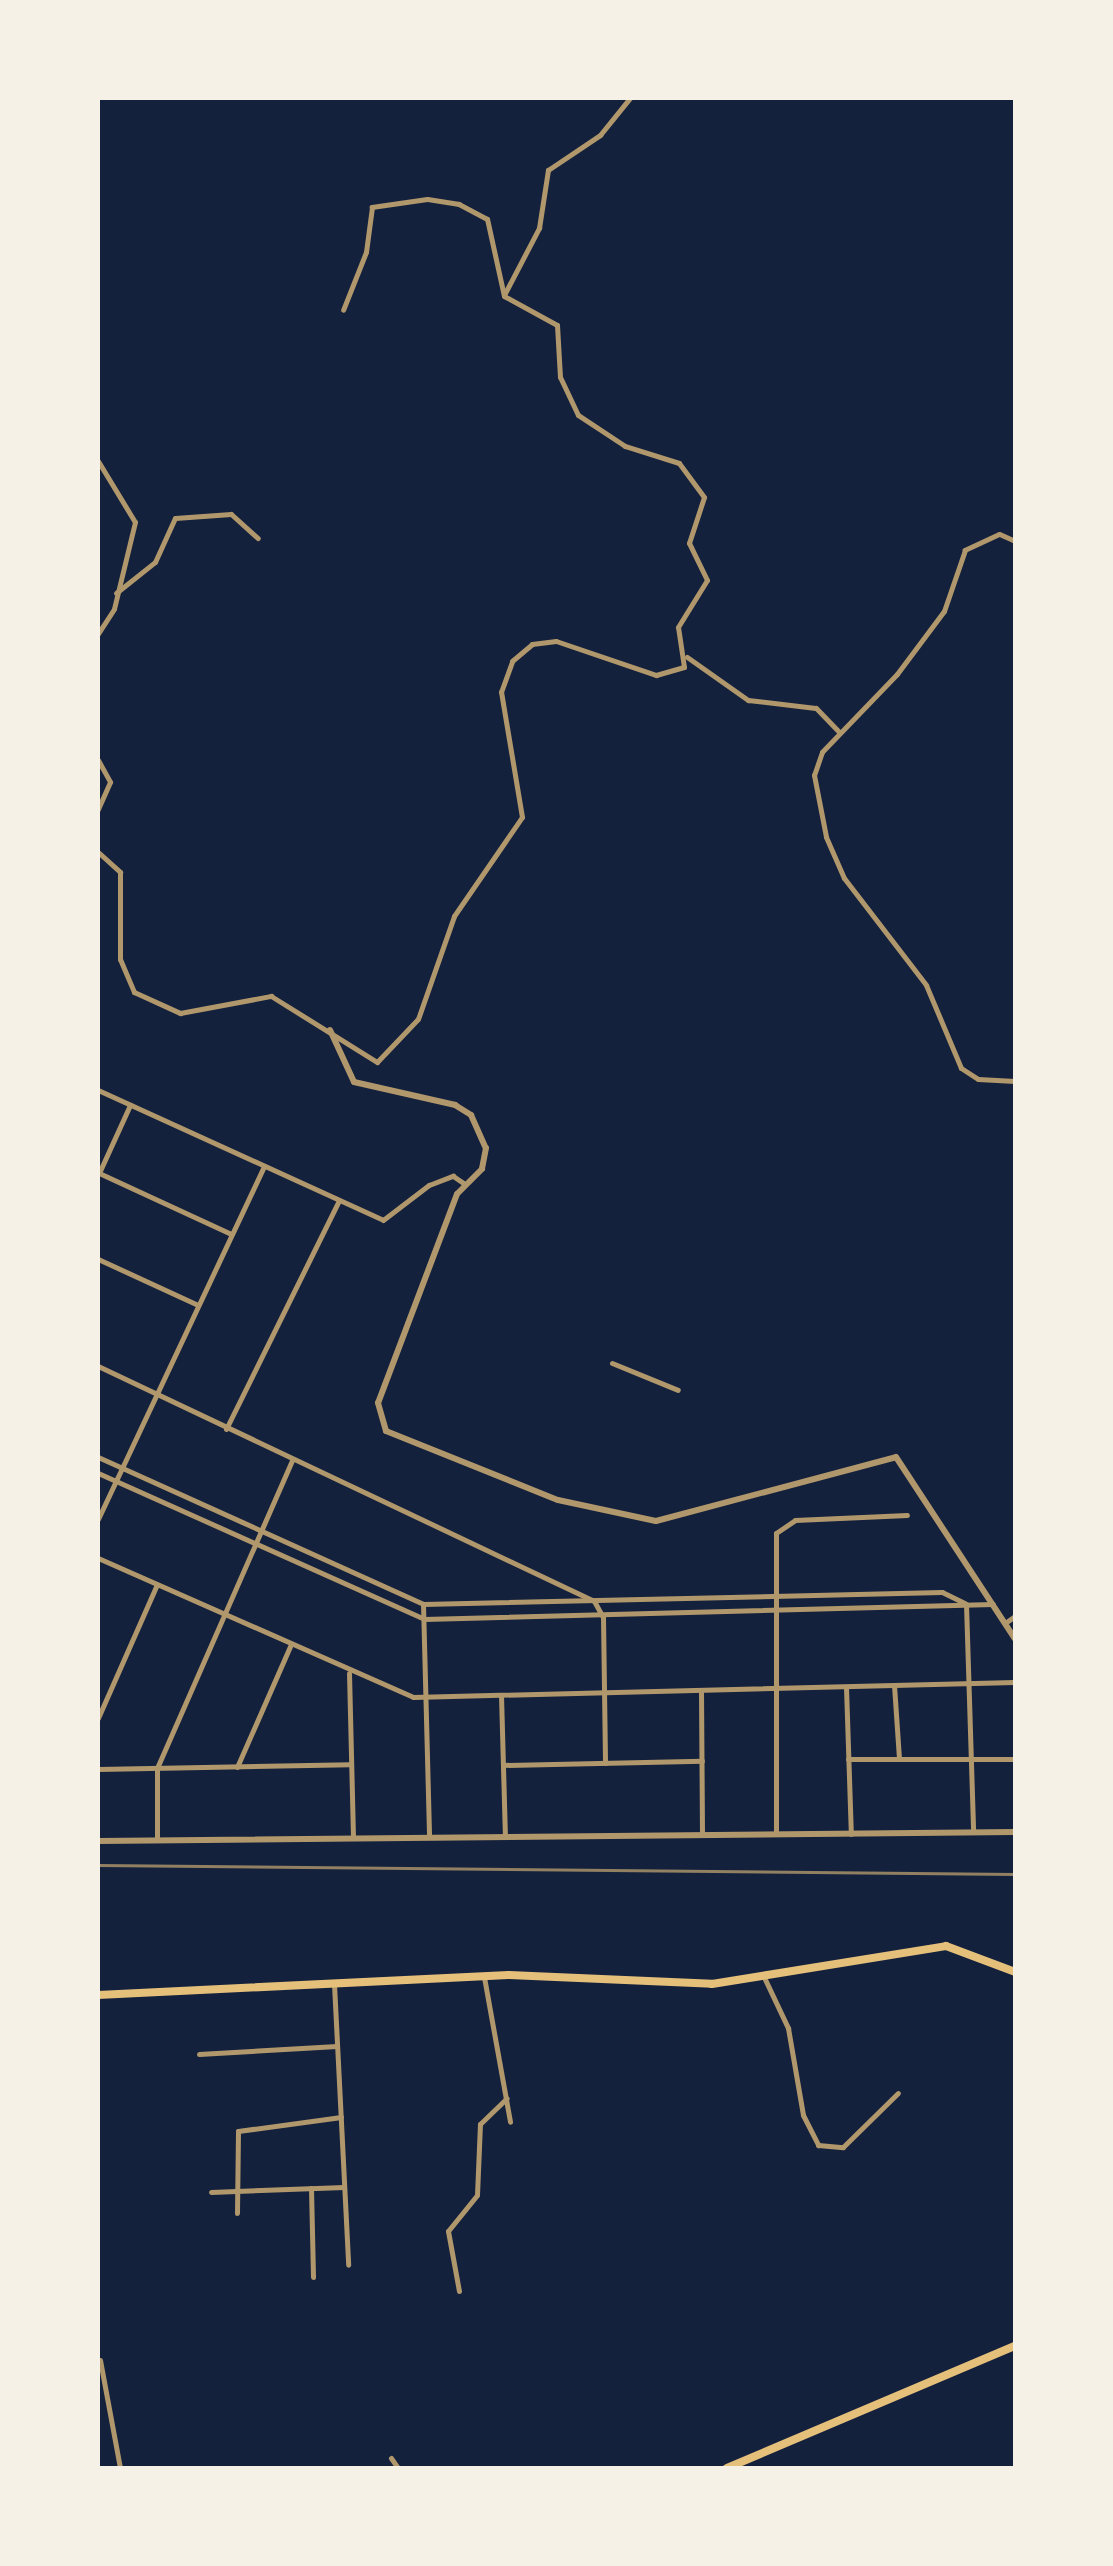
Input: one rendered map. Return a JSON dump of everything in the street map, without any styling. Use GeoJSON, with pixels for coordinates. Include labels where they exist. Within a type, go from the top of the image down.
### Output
{"type":"FeatureCollection","features":[{"type":"Feature","properties":{"kind":"main road"},"geometry":{"type":"LineString","coordinates":[[98,1995],[484,1977],[712,1984],[946,1946],[1015,1972]]}},
{"type":"Feature","properties":{"kind":"main road"},"geometry":{"type":"LineString","coordinates":[[727,2468],[1015,2346]]}},
{"type":"Feature","properties":{"kind":"street"},"geometry":{"type":"LineString","coordinates":[[504,296],[539,228],[548,170],[600,135],[630,98]]}},
{"type":"Feature","properties":{"kind":"street"},"geometry":{"type":"LineString","coordinates":[[343,310],[366,252],[369,211],[396,199],[459,204],[487,219],[504,296],[557,325],[560,377],[586,424],[679,463],[704,497],[689,543],[707,580],[678,627],[687,656],[748,700],[816,708],[839,732]]}},
{"type":"Feature","properties":{"kind":"street"},"geometry":{"type":"LineString","coordinates":[[98,461],[135,522],[116,593],[98,634]]}},
{"type":"Feature","properties":{"kind":"street"},"geometry":{"type":"LineString","coordinates":[[116,593],[155,562],[175,518],[231,514],[258,538]]}},
{"type":"Feature","properties":{"kind":"street"},"geometry":{"type":"LineString","coordinates":[[1015,541],[999,534],[965,550],[944,611],[897,674],[839,732],[814,775],[826,837],[844,878],[926,985],[964,1073],[1015,1081]]}},
{"type":"Feature","properties":{"kind":"street"},"geometry":{"type":"LineString","coordinates":[[98,852],[120,872],[120,959],[134,992],[180,1013],[271,996],[330,1030],[370,1062],[391,1050],[418,1019],[454,916],[522,817],[501,692],[512,661],[532,644],[556,641],[670,675],[687,656]]}},
{"type":"Feature","properties":{"kind":"street"},"geometry":{"type":"LineString","coordinates":[[98,760],[110,782],[98,809]]}},
{"type":"Feature","properties":{"kind":"street"},"geometry":{"type":"LineString","coordinates":[[330,1030],[354,1082],[435,1098],[471,1115],[486,1148],[484,1165],[465,1184],[378,1403],[386,1431],[558,1500],[656,1521],[896,1457],[1015,1639]]}},
{"type":"Feature","properties":{"kind":"street"},"geometry":{"type":"LineString","coordinates":[[98,1090],[383,1220],[429,1185],[453,1176],[465,1184]]}},
{"type":"Feature","properties":{"kind":"street"},"geometry":{"type":"LineString","coordinates":[[130,1105],[98,1173],[231,1234]]}},
{"type":"Feature","properties":{"kind":"street"},"geometry":{"type":"LineString","coordinates":[[98,1519],[264,1166]]}},
{"type":"Feature","properties":{"kind":"street"},"geometry":{"type":"LineString","coordinates":[[226,1429],[339,1200]]}},
{"type":"Feature","properties":{"kind":"street"},"geometry":{"type":"LineString","coordinates":[[98,1259],[198,1305]]}},
{"type":"Feature","properties":{"kind":"street"},"geometry":{"type":"LineString","coordinates":[[612,1363],[678,1390]]}},
{"type":"Feature","properties":{"kind":"street"},"geometry":{"type":"LineString","coordinates":[[98,1366],[594,1601],[603,1617],[601,1692],[605,1763]]}},
{"type":"Feature","properties":{"kind":"street"},"geometry":{"type":"LineString","coordinates":[[98,1457],[423,1604],[942,1592],[966,1604]]}},
{"type":"Feature","properties":{"kind":"street"},"geometry":{"type":"LineString","coordinates":[[157,1840],[157,1768],[292,1460]]}},
{"type":"Feature","properties":{"kind":"street"},"geometry":{"type":"LineString","coordinates":[[98,1473],[255,1546],[424,1619],[771,1613],[994,1604]]}},
{"type":"Feature","properties":{"kind":"street"},"geometry":{"type":"LineString","coordinates":[[776,1834],[771,1613],[774,1541],[783,1524],[907,1515]]}},
{"type":"Feature","properties":{"kind":"street"},"geometry":{"type":"LineString","coordinates":[[98,1558],[349,1673],[425,1697],[1015,1682]]}},
{"type":"Feature","properties":{"kind":"street"},"geometry":{"type":"LineString","coordinates":[[98,1718],[157,1584]]}},
{"type":"Feature","properties":{"kind":"street"},"geometry":{"type":"LineString","coordinates":[[423,1604],[429,1837]]}},
{"type":"Feature","properties":{"kind":"street"},"geometry":{"type":"LineString","coordinates":[[966,1604],[973,1832]]}},
{"type":"Feature","properties":{"kind":"street"},"geometry":{"type":"LineString","coordinates":[[1005,1623],[1015,1616]]}},
{"type":"Feature","properties":{"kind":"street"},"geometry":{"type":"LineString","coordinates":[[237,1767],[290,1646]]}},
{"type":"Feature","properties":{"kind":"street"},"geometry":{"type":"LineString","coordinates":[[349,1673],[353,1838]]}},
{"type":"Feature","properties":{"kind":"street"},"geometry":{"type":"LineString","coordinates":[[894,1685],[899,1759]]}},
{"type":"Feature","properties":{"kind":"street"},"geometry":{"type":"LineString","coordinates":[[846,1687],[851,1834]]}},
{"type":"Feature","properties":{"kind":"street"},"geometry":{"type":"LineString","coordinates":[[701,1690],[702,1835]]}},
{"type":"Feature","properties":{"kind":"street"},"geometry":{"type":"LineString","coordinates":[[501,1695],[505,1836]]}},
{"type":"Feature","properties":{"kind":"street"},"geometry":{"type":"LineString","coordinates":[[848,1759],[1015,1759]]}},
{"type":"Feature","properties":{"kind":"street"},"geometry":{"type":"LineString","coordinates":[[503,1765],[702,1761]]}},
{"type":"Feature","properties":{"kind":"street"},"geometry":{"type":"LineString","coordinates":[[98,1769],[350,1764]]}},
{"type":"Feature","properties":{"kind":"street"},"geometry":{"type":"LineString","coordinates":[[98,1841],[1015,1832]]}},
{"type":"Feature","properties":{"kind":"street"},"geometry":{"type":"LineString","coordinates":[[762,1974],[788,2028],[803,2115],[818,2145],[843,2147],[898,2093]]}},
{"type":"Feature","properties":{"kind":"street"},"geometry":{"type":"LineString","coordinates":[[484,1977],[510,2122]]}},
{"type":"Feature","properties":{"kind":"street"},"geometry":{"type":"LineString","coordinates":[[334,1983],[348,2265]]}},
{"type":"Feature","properties":{"kind":"street"},"geometry":{"type":"LineString","coordinates":[[199,2054],[337,2046]]}},
{"type":"Feature","properties":{"kind":"street"},"geometry":{"type":"LineString","coordinates":[[459,2291],[448,2231],[477,2195],[480,2124],[507,2098]]}},
{"type":"Feature","properties":{"kind":"street"},"geometry":{"type":"LineString","coordinates":[[237,2213],[238,2131],[341,2117]]}},
{"type":"Feature","properties":{"kind":"street"},"geometry":{"type":"LineString","coordinates":[[211,2192],[344,2187]]}},
{"type":"Feature","properties":{"kind":"street"},"geometry":{"type":"LineString","coordinates":[[311,2188],[313,2277]]}},
{"type":"Feature","properties":{"kind":"street"},"geometry":{"type":"LineString","coordinates":[[100,2360],[120,2468]]}},
{"type":"Feature","properties":{"kind":"street"},"geometry":{"type":"LineString","coordinates":[[391,2458],[398,2468]]}},
{"type":"Feature","properties":{"kind":"railway"},"geometry":{"type":"LineString","coordinates":[[98,1865],[1015,1874]]}}]}
